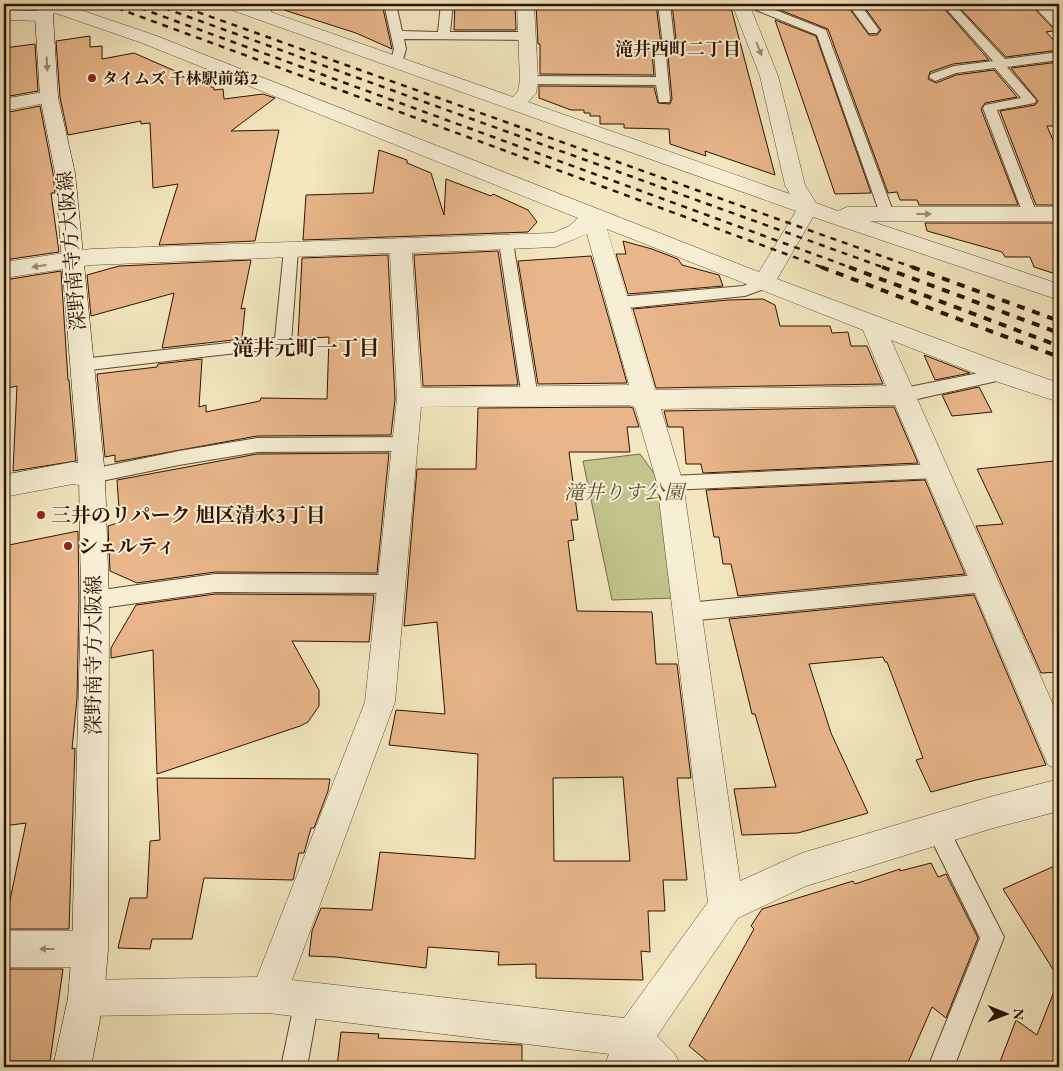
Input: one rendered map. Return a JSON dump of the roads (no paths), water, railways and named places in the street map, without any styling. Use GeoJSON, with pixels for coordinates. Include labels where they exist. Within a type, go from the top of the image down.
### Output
{"type":"FeatureCollection","features":[{"type":"Feature","properties":{"kind":"street"},"geometry":{"type":"LineString","coordinates":[[232,4],[265,10],[396,63],[815,211],[1059,292]]}},
{"type":"Feature","properties":{"kind":"street"},"geometry":{"type":"LineString","coordinates":[[515,104],[527,93],[529,80],[526,4]]}},
{"type":"Feature","properties":{"kind":"street"},"geometry":{"type":"LineString","coordinates":[[742,4],[769,76],[794,185],[815,211],[887,214],[1059,214]]}},
{"type":"Feature","properties":{"kind":"street"},"geometry":{"type":"LineString","coordinates":[[1040,4],[1059,22]]}},
{"type":"Feature","properties":{"kind":"street"},"geometry":{"type":"LineString","coordinates":[[4,15],[45,10],[148,39],[764,283],[1004,374],[1059,392]]}},
{"type":"Feature","properties":{"kind":"street","name":"深野南寺方大阪線"},"geometry":{"type":"LineString","coordinates":[[45,10],[49,97],[65,173],[92,476],[95,600],[90,949],[86,998],[72,1067]]}},
{"type":"Feature","properties":{"kind":"street"},"geometry":{"type":"LineString","coordinates":[[4,105],[49,97]]}},
{"type":"Feature","properties":{"kind":"street"},"geometry":{"type":"LineString","coordinates":[[764,283],[815,211]]}},
{"type":"Feature","properties":{"kind":"street"},"geometry":{"type":"LineString","coordinates":[[4,270],[91,257],[555,240],[574,233],[585,225],[592,214]]}},
{"type":"Feature","properties":{"kind":"street"},"geometry":{"type":"LineString","coordinates":[[592,214],[644,400],[670,484],[726,906]]}},
{"type":"Feature","properties":{"kind":"street"},"geometry":{"type":"LineString","coordinates":[[268,994],[380,702],[409,398],[401,246]]}},
{"type":"Feature","properties":{"kind":"street"},"geometry":{"type":"LineString","coordinates":[[871,322],[1059,754]]}},
{"type":"Feature","properties":{"kind":"street"},"geometry":{"type":"LineString","coordinates":[[409,398],[530,398],[631,395],[644,400],[904,395]]}},
{"type":"Feature","properties":{"kind":"street"},"geometry":{"type":"LineString","coordinates":[[4,486],[73,473],[92,476]]}},
{"type":"Feature","properties":{"kind":"street"},"geometry":{"type":"LineString","coordinates":[[628,1052],[726,906],[802,870],[1059,794]]}},
{"type":"Feature","properties":{"kind":"street"},"geometry":{"type":"LineString","coordinates":[[4,949],[90,949]]}},
{"type":"Feature","properties":{"kind":"street"},"geometry":{"type":"LineString","coordinates":[[86,998],[268,994],[628,1052],[662,1067]]}},
{"type":"Feature","properties":{"kind":"lane"},"geometry":{"type":"LineString","coordinates":[[390,4],[400,49],[396,63]]}},
{"type":"Feature","properties":{"kind":"lane"},"geometry":{"type":"LineString","coordinates":[[444,36],[447,4]]}},
{"type":"Feature","properties":{"kind":"lane"},"geometry":{"type":"LineString","coordinates":[[664,4],[668,48],[660,53],[664,99]]}},
{"type":"Feature","properties":{"kind":"lane"},"geometry":{"type":"LineString","coordinates":[[750,4],[822,33],[887,214]]}},
{"type":"Feature","properties":{"kind":"lane"},"geometry":{"type":"LineString","coordinates":[[854,4],[872,30]]}},
{"type":"Feature","properties":{"kind":"lane"},"geometry":{"type":"LineString","coordinates":[[948,4],[1002,64],[1000,67],[1030,100],[990,108],[1030,214]]}},
{"type":"Feature","properties":{"kind":"lane"},"geometry":{"type":"LineString","coordinates":[[398,35],[528,36]]}},
{"type":"Feature","properties":{"kind":"lane"},"geometry":{"type":"LineString","coordinates":[[935,77],[954,70],[1059,56]]}},
{"type":"Feature","properties":{"kind":"lane"},"geometry":{"type":"LineString","coordinates":[[529,80],[663,81]]}},
{"type":"Feature","properties":{"kind":"lane"},"geometry":{"type":"LineString","coordinates":[[506,242],[530,398]]}},
{"type":"Feature","properties":{"kind":"lane"},"geometry":{"type":"LineString","coordinates":[[81,365],[283,343],[291,250]]}},
{"type":"Feature","properties":{"kind":"lane"},"geometry":{"type":"LineString","coordinates":[[618,303],[745,291],[764,283]]}},
{"type":"Feature","properties":{"kind":"lane"},"geometry":{"type":"LineString","coordinates":[[904,395],[1004,374]]}},
{"type":"Feature","properties":{"kind":"lane"},"geometry":{"type":"LineString","coordinates":[[92,476],[179,458],[257,445],[404,444]]}},
{"type":"Feature","properties":{"kind":"lane"},"geometry":{"type":"LineString","coordinates":[[670,484],[937,471]]}},
{"type":"Feature","properties":{"kind":"lane"},"geometry":{"type":"LineString","coordinates":[[95,600],[216,583],[391,584]]}},
{"type":"Feature","properties":{"kind":"lane"},"geometry":{"type":"LineString","coordinates":[[688,612],[985,583]]}},
{"type":"Feature","properties":{"kind":"lane"},"geometry":{"type":"LineString","coordinates":[[937,829],[992,937],[941,1067]]}},
{"type":"Feature","properties":{"kind":"lane"},"geometry":{"type":"LineString","coordinates":[[294,1067],[306,1000]]}},
{"type":"Feature","properties":{"kind":"railway"},"geometry":{"type":"LineString","coordinates":[[106,4],[824,268]]}},
{"type":"Feature","properties":{"kind":"railway"},"geometry":{"type":"LineString","coordinates":[[129,4],[852,268]]}},
{"type":"Feature","properties":{"kind":"railway"},"geometry":{"type":"LineString","coordinates":[[153,4],[885,268]]}},
{"type":"Feature","properties":{"kind":"railway"},"geometry":{"type":"LineString","coordinates":[[175,4],[915,268]]}},
{"type":"Feature","properties":{"kind":"railway"},"geometry":{"type":"LineString","coordinates":[[821,267],[1059,357]]}},
{"type":"Feature","properties":{"kind":"railway"},"geometry":{"type":"LineString","coordinates":[[849,267],[1059,346]]}},
{"type":"Feature","properties":{"kind":"railway"},"geometry":{"type":"LineString","coordinates":[[882,267],[1059,333]]}},
{"type":"Feature","properties":{"kind":"railway"},"geometry":{"type":"LineString","coordinates":[[912,267],[1059,321]]}},
{"type":"Feature","properties":{"kind":"place","name":"タイムズ 千林駅前第2"},"geometry":{"type":"Point","coordinates":[92,78]}},
{"type":"Feature","properties":{"kind":"place","name":"三井のリパーク 旭区清水3丁目"},"geometry":{"type":"Point","coordinates":[41,515]}},
{"type":"Feature","properties":{"kind":"place","name":"シェルティ"},"geometry":{"type":"Point","coordinates":[68,546]}},
{"type":"Feature","properties":{"kind":"district","name":"滝井西町二丁目"},"geometry":{"type":"Point","coordinates":[678,49]}},
{"type":"Feature","properties":{"kind":"district","name":"滝井元町一丁目"},"geometry":{"type":"Point","coordinates":[306,348]}},
{"type":"Feature","properties":{"kind":"park label","name":"滝井りす公園"},"geometry":{"type":"Point","coordinates":[624,492]}}]}
